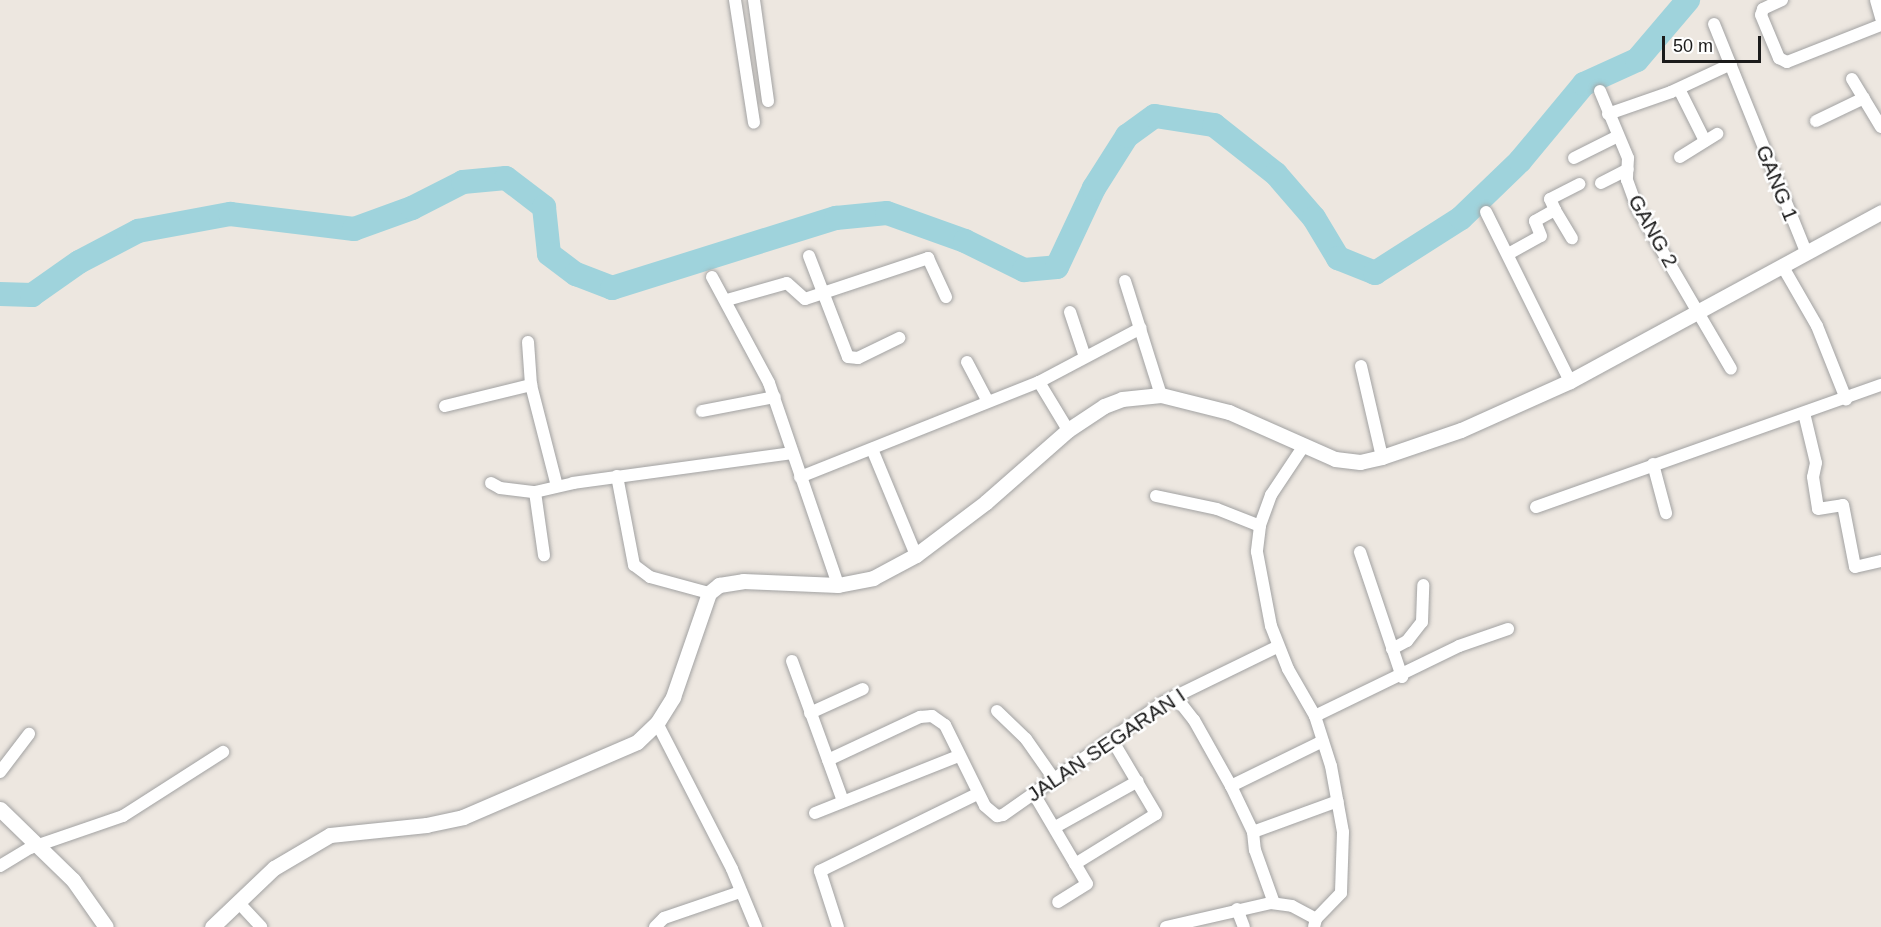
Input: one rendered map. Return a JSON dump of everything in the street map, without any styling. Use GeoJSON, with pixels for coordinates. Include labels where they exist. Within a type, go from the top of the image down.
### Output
{"type":"FeatureCollection","features":[{"type":"Feature","properties":{"kind":"street"},"geometry":{"type":"LineString","coordinates":[[735,0],[754,123]]}},
{"type":"Feature","properties":{"kind":"street"},"geometry":{"type":"LineString","coordinates":[[754,0],[768,101]]}},
{"type":"Feature","properties":{"kind":"street"},"geometry":{"type":"LineString","coordinates":[[1782,0],[1763,9],[1761,15],[1779,58],[1787,62],[1881,25]]}},
{"type":"Feature","properties":{"kind":"street"},"geometry":{"type":"LineString","coordinates":[[1876,0],[1881,18]]}},
{"type":"Feature","properties":{"kind":"street","name":"GANG 1"},"geometry":{"type":"LineString","coordinates":[[1714,24],[1807,254]]}},
{"type":"Feature","properties":{"kind":"street"},"geometry":{"type":"LineString","coordinates":[[1608,114],[1679,88],[1731,64]]}},
{"type":"Feature","properties":{"kind":"street"},"geometry":{"type":"LineString","coordinates":[[1852,79],[1881,127]]}},
{"type":"Feature","properties":{"kind":"street"},"geometry":{"type":"LineString","coordinates":[[1679,88],[1705,141]]}},
{"type":"Feature","properties":{"kind":"street","name":"GANG 2"},"geometry":{"type":"LineString","coordinates":[[1600,91],[1628,158],[1627,180],[1636,208],[1699,311],[1731,369]]}},
{"type":"Feature","properties":{"kind":"street"},"geometry":{"type":"LineString","coordinates":[[1816,121],[1864,98]]}},
{"type":"Feature","properties":{"kind":"street"},"geometry":{"type":"LineString","coordinates":[[1680,157],[1717,134]]}},
{"type":"Feature","properties":{"kind":"street"},"geometry":{"type":"LineString","coordinates":[[1574,158],[1618,136]]}},
{"type":"Feature","properties":{"kind":"street"},"geometry":{"type":"LineString","coordinates":[[1601,183],[1628,169]]}},
{"type":"Feature","properties":{"kind":"street"},"geometry":{"type":"LineString","coordinates":[[1572,238],[1550,199],[1580,184]]}},
{"type":"Feature","properties":{"kind":"street"},"geometry":{"type":"LineString","coordinates":[[1510,253],[1538,238],[1542,234],[1536,220],[1555,210]]}},
{"type":"Feature","properties":{"kind":"street"},"geometry":{"type":"LineString","coordinates":[[1486,212],[1510,253],[1570,381]]}},
{"type":"Feature","properties":{"kind":"street"},"geometry":{"type":"LineString","coordinates":[[212,927],[274,868],[320,840],[426,825],[463,817],[643,738],[657,723],[673,697],[709,593],[719,585],[743,580],[838,585],[873,578],[916,555],[986,502],[1068,430],[1122,399],[1161,395],[1229,412],[1303,447],[1346,462],[1382,457],[1461,430],[1570,381],[1784,267],[1881,212]]}},
{"type":"Feature","properties":{"kind":"street"},"geometry":{"type":"LineString","coordinates":[[809,256],[821,294],[848,357],[858,358],[899,338]]}},
{"type":"Feature","properties":{"kind":"street"},"geometry":{"type":"LineString","coordinates":[[727,300],[787,283],[805,299],[928,258],[946,297]]}},
{"type":"Feature","properties":{"kind":"street"},"geometry":{"type":"LineString","coordinates":[[1784,267],[1817,326],[1846,399]]}},
{"type":"Feature","properties":{"kind":"street"},"geometry":{"type":"LineString","coordinates":[[712,277],[727,300],[775,398],[838,585]]}},
{"type":"Feature","properties":{"kind":"street"},"geometry":{"type":"LineString","coordinates":[[1125,281],[1161,395]]}},
{"type":"Feature","properties":{"kind":"street"},"geometry":{"type":"LineString","coordinates":[[1070,312],[1085,357]]}},
{"type":"Feature","properties":{"kind":"street"},"geometry":{"type":"LineString","coordinates":[[800,477],[987,400],[1039,382],[1141,328]]}},
{"type":"Feature","properties":{"kind":"street"},"geometry":{"type":"LineString","coordinates":[[528,342],[531,385],[557,486]]}},
{"type":"Feature","properties":{"kind":"street"},"geometry":{"type":"LineString","coordinates":[[968,362],[987,400]]}},
{"type":"Feature","properties":{"kind":"street"},"geometry":{"type":"LineString","coordinates":[[1361,366],[1382,457]]}},
{"type":"Feature","properties":{"kind":"street"},"geometry":{"type":"LineString","coordinates":[[1039,382],[1068,430]]}},
{"type":"Feature","properties":{"kind":"street"},"geometry":{"type":"LineString","coordinates":[[445,406],[531,385]]}},
{"type":"Feature","properties":{"kind":"street"},"geometry":{"type":"LineString","coordinates":[[1536,507],[1881,385]]}},
{"type":"Feature","properties":{"kind":"street"},"geometry":{"type":"LineString","coordinates":[[702,411],[775,398]]}},
{"type":"Feature","properties":{"kind":"street"},"geometry":{"type":"LineString","coordinates":[[1804,414],[1816,463],[1813,477],[1818,509],[1843,505],[1855,567],[1881,561]]}},
{"type":"Feature","properties":{"kind":"street"},"geometry":{"type":"LineString","coordinates":[[1166,927],[1237,909],[1274,903],[1292,906],[1315,923],[1338,898],[1342,888],[1344,849],[1338,801],[1323,741],[1315,716],[1277,647],[1258,566],[1260,526],[1271,495],[1303,447]]}},
{"type":"Feature","properties":{"kind":"street"},"geometry":{"type":"LineString","coordinates":[[872,449],[916,555]]}},
{"type":"Feature","properties":{"kind":"street"},"geometry":{"type":"LineString","coordinates":[[491,483],[500,488],[535,492],[617,476],[792,453]]}},
{"type":"Feature","properties":{"kind":"street"},"geometry":{"type":"LineString","coordinates":[[1653,464],[1666,513]]}},
{"type":"Feature","properties":{"kind":"street"},"geometry":{"type":"LineString","coordinates":[[617,476],[634,565],[650,578],[709,593]]}},
{"type":"Feature","properties":{"kind":"street"},"geometry":{"type":"LineString","coordinates":[[535,492],[544,555]]}},
{"type":"Feature","properties":{"kind":"street"},"geometry":{"type":"LineString","coordinates":[[1156,496],[1218,509],[1260,526]]}},
{"type":"Feature","properties":{"kind":"street"},"geometry":{"type":"LineString","coordinates":[[1360,552],[1401,677]]}},
{"type":"Feature","properties":{"kind":"street"},"geometry":{"type":"LineString","coordinates":[[1392,650],[1407,641],[1422,622],[1423,585]]}},
{"type":"Feature","properties":{"kind":"street"},"geometry":{"type":"LineString","coordinates":[[1315,716],[1401,677],[1459,646],[1508,629]]}},
{"type":"Feature","properties":{"kind":"street","name":"JALAN SEGARAN I"},"geometry":{"type":"LineString","coordinates":[[977,794],[997,816],[1034,794],[1111,738],[1175,696],[1277,647]]}},
{"type":"Feature","properties":{"kind":"street"},"geometry":{"type":"LineString","coordinates":[[792,661],[843,801]]}},
{"type":"Feature","properties":{"kind":"street"},"geometry":{"type":"LineString","coordinates":[[810,713],[863,689]]}},
{"type":"Feature","properties":{"kind":"street"},"geometry":{"type":"LineString","coordinates":[[1175,696],[1194,720],[1231,786],[1253,832],[1255,850],[1274,903]]}},
{"type":"Feature","properties":{"kind":"street"},"geometry":{"type":"LineString","coordinates":[[997,711],[1026,739],[1054,779]]}},
{"type":"Feature","properties":{"kind":"street"},"geometry":{"type":"LineString","coordinates":[[828,760],[920,717],[932,716],[945,725],[977,794],[820,871],[838,927]]}},
{"type":"Feature","properties":{"kind":"street"},"geometry":{"type":"LineString","coordinates":[[657,723],[734,875],[756,927]]}},
{"type":"Feature","properties":{"kind":"street"},"geometry":{"type":"LineString","coordinates":[[0,772],[29,734]]}},
{"type":"Feature","properties":{"kind":"street"},"geometry":{"type":"LineString","coordinates":[[1076,864],[1155,815],[1138,780],[1111,738]]}},
{"type":"Feature","properties":{"kind":"street"},"geometry":{"type":"LineString","coordinates":[[1231,786],[1323,741]]}},
{"type":"Feature","properties":{"kind":"street"},"geometry":{"type":"LineString","coordinates":[[0,866],[40,846],[123,816],[223,752]]}},
{"type":"Feature","properties":{"kind":"street"},"geometry":{"type":"LineString","coordinates":[[815,813],[958,756]]}},
{"type":"Feature","properties":{"kind":"street"},"geometry":{"type":"LineString","coordinates":[[1059,825],[1138,780]]}},
{"type":"Feature","properties":{"kind":"street"},"geometry":{"type":"LineString","coordinates":[[1034,794],[1087,886],[1058,902]]}},
{"type":"Feature","properties":{"kind":"street"},"geometry":{"type":"LineString","coordinates":[[1253,832],[1338,801]]}},
{"type":"Feature","properties":{"kind":"street"},"geometry":{"type":"LineString","coordinates":[[0,809],[73,880],[106,927]]}},
{"type":"Feature","properties":{"kind":"street"},"geometry":{"type":"LineString","coordinates":[[655,927],[664,918],[740,892]]}},
{"type":"Feature","properties":{"kind":"street"},"geometry":{"type":"LineString","coordinates":[[238,902],[261,927]]}},
{"type":"Feature","properties":{"kind":"street"},"geometry":{"type":"LineString","coordinates":[[1237,909],[1244,927]]}},
{"type":"Feature","properties":{"kind":"waterway"},"geometry":{"type":"LineString","coordinates":[[0,294],[32,295],[79,262],[138,231],[230,214],[354,229],[412,208],[463,182],[506,178],[544,207],[549,254],[576,274],[612,288],[836,218],[887,213],[965,241],[1024,270],[1057,267],[1094,188],[1127,136],[1155,116],[1214,125],[1276,174],[1314,218],[1338,258],[1375,273],[1461,218],[1520,161],[1584,84],[1637,60],[1688,0]]}}]}
